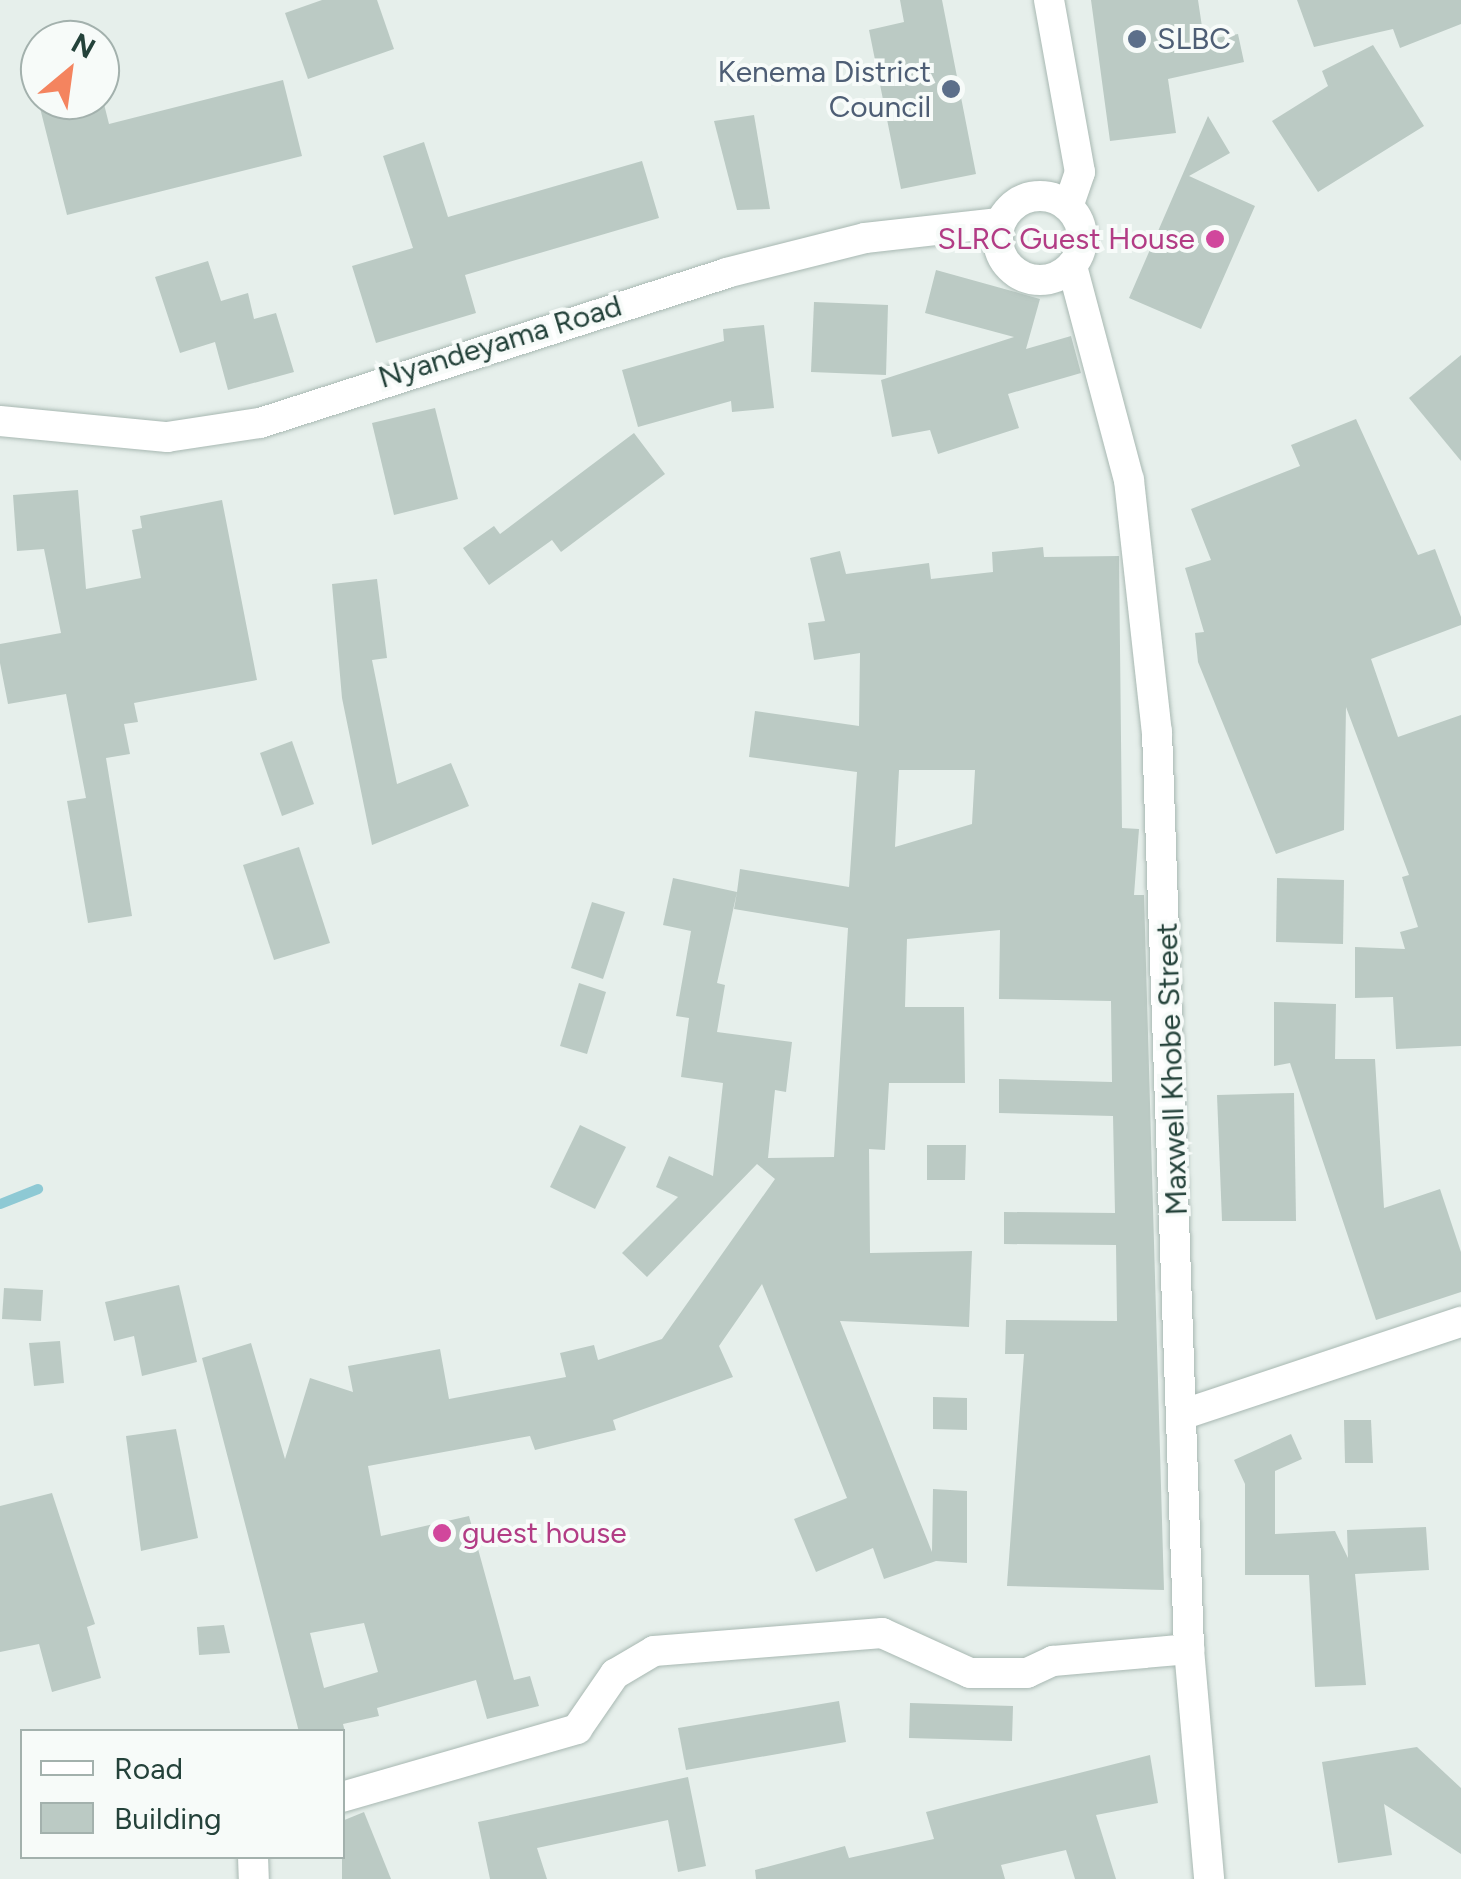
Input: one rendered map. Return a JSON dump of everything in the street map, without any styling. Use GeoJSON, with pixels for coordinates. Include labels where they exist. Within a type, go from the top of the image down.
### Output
{"type":"FeatureCollection","features":[{"type":"Feature","properties":{"kind":"street"},"geometry":{"type":"LineString","coordinates":[[1049,0],[1080,172],[1068,206],[1082,236],[1072,266],[1026,278],[1001,256],[999,223],[1021,199],[1068,206]]}},
{"type":"Feature","properties":{"kind":"street","name":"Nyandeyama Road"},"geometry":{"type":"LineString","coordinates":[[0,421],[166,437],[260,422],[726,273],[865,238],[999,223]]}},
{"type":"Feature","properties":{"kind":"street","name":"Maxwell Khobe Street"},"geometry":{"type":"LineString","coordinates":[[1072,266],[1129,480],[1157,732],[1184,1414],[1189,1649],[1210,1879]]}},
{"type":"Feature","properties":{"kind":"street"},"geometry":{"type":"LineString","coordinates":[[1184,1414],[1461,1322]]}},
{"type":"Feature","properties":{"kind":"street"},"geometry":{"type":"LineString","coordinates":[[345,1796],[577,1729],[623,1666],[654,1651],[882,1633],[970,1672],[1027,1674],[1052,1661],[1189,1649]]}},
{"type":"Feature","properties":{"kind":"building"},"geometry":{"type":"Polygon","coordinates":[[[322,0],[377,0],[394,49],[308,79],[285,13],[322,0]]]}},
{"type":"Feature","properties":{"kind":"building"},"geometry":{"type":"Polygon","coordinates":[[[900,0],[942,0],[976,174],[901,189],[869,30],[904,22],[900,0]]]}},
{"type":"Feature","properties":{"kind":"building"},"geometry":{"type":"Polygon","coordinates":[[[1091,0],[1198,0],[1204,40],[1238,34],[1244,62],[1168,79],[1176,133],[1110,141],[1091,0]]]}},
{"type":"Feature","properties":{"kind":"building"},"geometry":{"type":"Polygon","coordinates":[[[1297,0],[1461,0],[1461,24],[1400,48],[1393,29],[1314,47],[1297,0]]]}},
{"type":"Feature","properties":{"kind":"building"},"geometry":{"type":"Polygon","coordinates":[[[1373,45],[1424,126],[1318,192],[1272,121],[1328,86],[1322,71],[1373,45]]]}},
{"type":"Feature","properties":{"kind":"building"},"geometry":{"type":"Polygon","coordinates":[[[283,80],[302,156],[67,215],[43,120],[108,120],[109,124],[283,80]]]}},
{"type":"Feature","properties":{"kind":"building"},"geometry":{"type":"Polygon","coordinates":[[[754,115],[770,209],[737,210],[714,121],[754,115]]]}},
{"type":"Feature","properties":{"kind":"building"},"geometry":{"type":"Polygon","coordinates":[[[1208,116],[1230,153],[1189,176],[1255,206],[1201,329],[1129,298],[1208,116]]]}},
{"type":"Feature","properties":{"kind":"building"},"geometry":{"type":"Polygon","coordinates":[[[424,142],[448,217],[642,161],[659,218],[465,275],[476,313],[376,343],[352,266],[413,248],[383,156],[424,142]]]}},
{"type":"Feature","properties":{"kind":"building"},"geometry":{"type":"Polygon","coordinates":[[[208,261],[221,301],[248,293],[254,319],[276,313],[294,372],[228,390],[215,342],[180,353],[155,277],[208,261]]]}},
{"type":"Feature","properties":{"kind":"building"},"geometry":{"type":"Polygon","coordinates":[[[936,270],[1040,299],[1026,349],[1071,336],[1081,373],[1008,394],[1019,428],[938,454],[930,430],[892,437],[881,380],[1014,337],[925,313],[936,270]]]}},
{"type":"Feature","properties":{"kind":"building"},"geometry":{"type":"Polygon","coordinates":[[[814,302],[888,305],[886,375],[811,372],[814,302]]]}},
{"type":"Feature","properties":{"kind":"building"},"geometry":{"type":"Polygon","coordinates":[[[764,325],[774,408],[732,412],[731,401],[638,427],[622,370],[724,341],[723,329],[764,325]]]}},
{"type":"Feature","properties":{"kind":"building"},"geometry":{"type":"Polygon","coordinates":[[[1461,355],[1461,461],[1409,398],[1461,355]]]}},
{"type":"Feature","properties":{"kind":"building"},"geometry":{"type":"Polygon","coordinates":[[[435,408],[458,499],[394,515],[372,423],[435,408]]]}},
{"type":"Feature","properties":{"kind":"building"},"geometry":{"type":"Polygon","coordinates":[[[1356,419],[1418,555],[1435,549],[1461,617],[1461,625],[1371,659],[1398,737],[1461,715],[1461,1046],[1396,1049],[1393,997],[1355,998],[1355,947],[1405,949],[1400,932],[1418,927],[1402,877],[1409,875],[1346,707],[1344,830],[1276,854],[1198,662],[1195,633],[1204,632],[1185,568],[1211,560],[1191,509],[1300,466],[1291,445],[1356,419]]]}},
{"type":"Feature","properties":{"kind":"building"},"geometry":{"type":"Polygon","coordinates":[[[634,433],[665,474],[561,552],[552,540],[489,585],[463,548],[494,526],[500,534],[634,433]]]}},
{"type":"Feature","properties":{"kind":"building"},"geometry":{"type":"Polygon","coordinates":[[[78,490],[86,589],[141,578],[132,530],[142,528],[140,516],[222,500],[257,680],[134,703],[138,722],[124,724],[130,754],[106,758],[132,916],[88,923],[67,801],[86,798],[66,694],[8,704],[0,663],[0,644],[61,633],[44,549],[17,551],[13,495],[78,490]]]}},
{"type":"Feature","properties":{"kind":"building"},"geometry":{"type":"Polygon","coordinates":[[[1043,547],[1044,557],[1119,556],[1122,828],[1139,829],[1134,895],[1144,895],[1164,1590],[1007,1586],[1024,1354],[1005,1354],[1006,1320],[1117,1321],[1116,1245],[1004,1244],[1004,1212],[1115,1213],[1113,1116],[999,1113],[999,1079],[1112,1082],[1111,1001],[999,999],[1000,930],[907,939],[905,1007],[964,1007],[965,1083],[889,1083],[885,1150],[869,1149],[870,1253],[972,1251],[969,1327],[840,1321],[932,1552],[933,1489],[967,1491],[967,1563],[936,1561],[884,1579],[873,1548],[816,1572],[794,1519],[847,1498],[762,1284],[719,1346],[733,1377],[613,1420],[616,1430],[535,1450],[530,1436],[368,1466],[381,1536],[469,1516],[514,1680],[530,1676],[539,1706],[487,1719],[476,1680],[377,1708],[379,1716],[343,1724],[344,1729],[298,1729],[202,1358],[251,1343],[285,1459],[310,1378],[353,1392],[348,1366],[440,1349],[449,1399],[566,1377],[560,1353],[594,1345],[598,1360],[662,1339],[775,1179],[757,1164],[647,1277],[622,1253],[678,1197],[656,1187],[669,1156],[713,1176],[723,1083],[681,1077],[689,1018],[676,1016],[691,931],[663,925],[673,878],[737,892],[740,869],[849,887],[857,772],[749,757],[755,711],[859,726],[860,653],[814,660],[808,623],[825,621],[810,558],[840,551],[846,574],[929,563],[931,579],[993,572],[992,552],[1043,547]],[[899,770],[895,847],[972,824],[975,770],[899,770]],[[737,892],[717,983],[725,985],[717,1032],[792,1042],[786,1092],[775,1090],[768,1158],[834,1157],[848,928],[734,909],[737,892]],[[364,1623],[310,1633],[324,1688],[378,1672],[364,1623]]]}},
{"type":"Feature","properties":{"kind":"building"},"geometry":{"type":"Polygon","coordinates":[[[377,579],[387,658],[372,660],[397,784],[451,763],[469,806],[372,845],[342,698],[332,584],[377,579]]]}},
{"type":"Feature","properties":{"kind":"building"},"geometry":{"type":"Polygon","coordinates":[[[292,741],[314,804],[282,816],[260,753],[292,741]]]}},
{"type":"Feature","properties":{"kind":"building"},"geometry":{"type":"Polygon","coordinates":[[[299,847],[330,943],[274,960],[243,865],[299,847]]]}},
{"type":"Feature","properties":{"kind":"building"},"geometry":{"type":"Polygon","coordinates":[[[1277,878],[1344,880],[1343,944],[1276,942],[1277,878]]]}},
{"type":"Feature","properties":{"kind":"building"},"geometry":{"type":"Polygon","coordinates":[[[592,902],[625,912],[603,979],[571,968],[592,902]]]}},
{"type":"Feature","properties":{"kind":"building"},"geometry":{"type":"Polygon","coordinates":[[[579,983],[606,992],[587,1054],[560,1046],[579,983]]]}},
{"type":"Feature","properties":{"kind":"building"},"geometry":{"type":"Polygon","coordinates":[[[1274,1002],[1336,1004],[1335,1059],[1375,1059],[1384,1208],[1440,1189],[1461,1252],[1461,1292],[1376,1320],[1290,1063],[1274,1066],[1274,1002]]]}},
{"type":"Feature","properties":{"kind":"building"},"geometry":{"type":"Polygon","coordinates":[[[1294,1093],[1296,1221],[1222,1221],[1217,1095],[1294,1093]]]}},
{"type":"Feature","properties":{"kind":"building"},"geometry":{"type":"Polygon","coordinates":[[[580,1125],[626,1147],[595,1209],[550,1187],[580,1125]]]}},
{"type":"Feature","properties":{"kind":"building"},"geometry":{"type":"Polygon","coordinates":[[[927,1145],[966,1145],[965,1180],[927,1180],[927,1145]]]}},
{"type":"Feature","properties":{"kind":"building"},"geometry":{"type":"Polygon","coordinates":[[[179,1285],[197,1362],[142,1376],[134,1336],[114,1341],[105,1302],[179,1285]]]}},
{"type":"Feature","properties":{"kind":"building"},"geometry":{"type":"Polygon","coordinates":[[[4,1288],[43,1290],[41,1321],[2,1319],[4,1288]]]}},
{"type":"Feature","properties":{"kind":"building"},"geometry":{"type":"Polygon","coordinates":[[[60,1341],[64,1383],[34,1386],[29,1343],[60,1341]]]}},
{"type":"Feature","properties":{"kind":"building"},"geometry":{"type":"Polygon","coordinates":[[[933,1397],[967,1398],[967,1430],[933,1429],[933,1397]]]}},
{"type":"Feature","properties":{"kind":"building"},"geometry":{"type":"Polygon","coordinates":[[[1344,1420],[1371,1420],[1373,1463],[1345,1463],[1344,1420]]]}},
{"type":"Feature","properties":{"kind":"building"},"geometry":{"type":"Polygon","coordinates":[[[176,1429],[198,1538],[141,1551],[126,1436],[176,1429]]]}},
{"type":"Feature","properties":{"kind":"building"},"geometry":{"type":"Polygon","coordinates":[[[1291,1434],[1302,1459],[1275,1471],[1275,1534],[1335,1531],[1348,1558],[1347,1530],[1426,1527],[1429,1570],[1355,1574],[1366,1685],[1315,1687],[1309,1575],[1245,1575],[1245,1484],[1234,1460],[1291,1434]]]}},
{"type":"Feature","properties":{"kind":"building"},"geometry":{"type":"Polygon","coordinates":[[[52,1493],[95,1624],[87,1627],[101,1678],[52,1692],[39,1644],[0,1652],[0,1506],[52,1493]]]}},
{"type":"Feature","properties":{"kind":"building"},"geometry":{"type":"Polygon","coordinates":[[[224,1625],[230,1653],[199,1655],[197,1627],[224,1625]]]}},
{"type":"Feature","properties":{"kind":"building"},"geometry":{"type":"Polygon","coordinates":[[[839,1701],[846,1742],[686,1770],[678,1728],[839,1701]]]}},
{"type":"Feature","properties":{"kind":"building"},"geometry":{"type":"Polygon","coordinates":[[[910,1703],[1013,1706],[1012,1741],[909,1738],[910,1703]]]}},
{"type":"Feature","properties":{"kind":"building"},"geometry":{"type":"Polygon","coordinates":[[[1417,1747],[1461,1788],[1461,1854],[1384,1804],[1392,1855],[1338,1863],[1322,1762],[1417,1747]]]}},
{"type":"Feature","properties":{"kind":"building"},"geometry":{"type":"Polygon","coordinates":[[[1150,1755],[1158,1803],[1096,1815],[1116,1879],[1075,1879],[1066,1850],[1001,1865],[1005,1879],[756,1879],[755,1870],[845,1846],[849,1858],[934,1839],[926,1812],[1150,1755]]]}},
{"type":"Feature","properties":{"kind":"building"},"geometry":{"type":"Polygon","coordinates":[[[688,1777],[706,1866],[678,1872],[668,1820],[537,1848],[547,1879],[490,1879],[478,1822],[688,1777]]]}},
{"type":"Feature","properties":{"kind":"building"},"geometry":{"type":"Polygon","coordinates":[[[364,1812],[391,1879],[342,1879],[345,1820],[364,1812]]]}},
{"type":"Feature","properties":{"kind":"waterway"},"geometry":{"type":"LineString","coordinates":[[0,1204],[38,1189]]}},
{"type":"Feature","properties":{"kind":"place","name":"SLBC"},"geometry":{"type":"Point","coordinates":[1137,39]}},
{"type":"Feature","properties":{"kind":"place","name":"Kenema District Council"},"geometry":{"type":"Point","coordinates":[951,89]}},
{"type":"Feature","properties":{"kind":"place","name":"SLRC Guest House"},"geometry":{"type":"Point","coordinates":[1215,239]}},
{"type":"Feature","properties":{"kind":"place","name":"guest house"},"geometry":{"type":"Point","coordinates":[442,1533]}}]}
